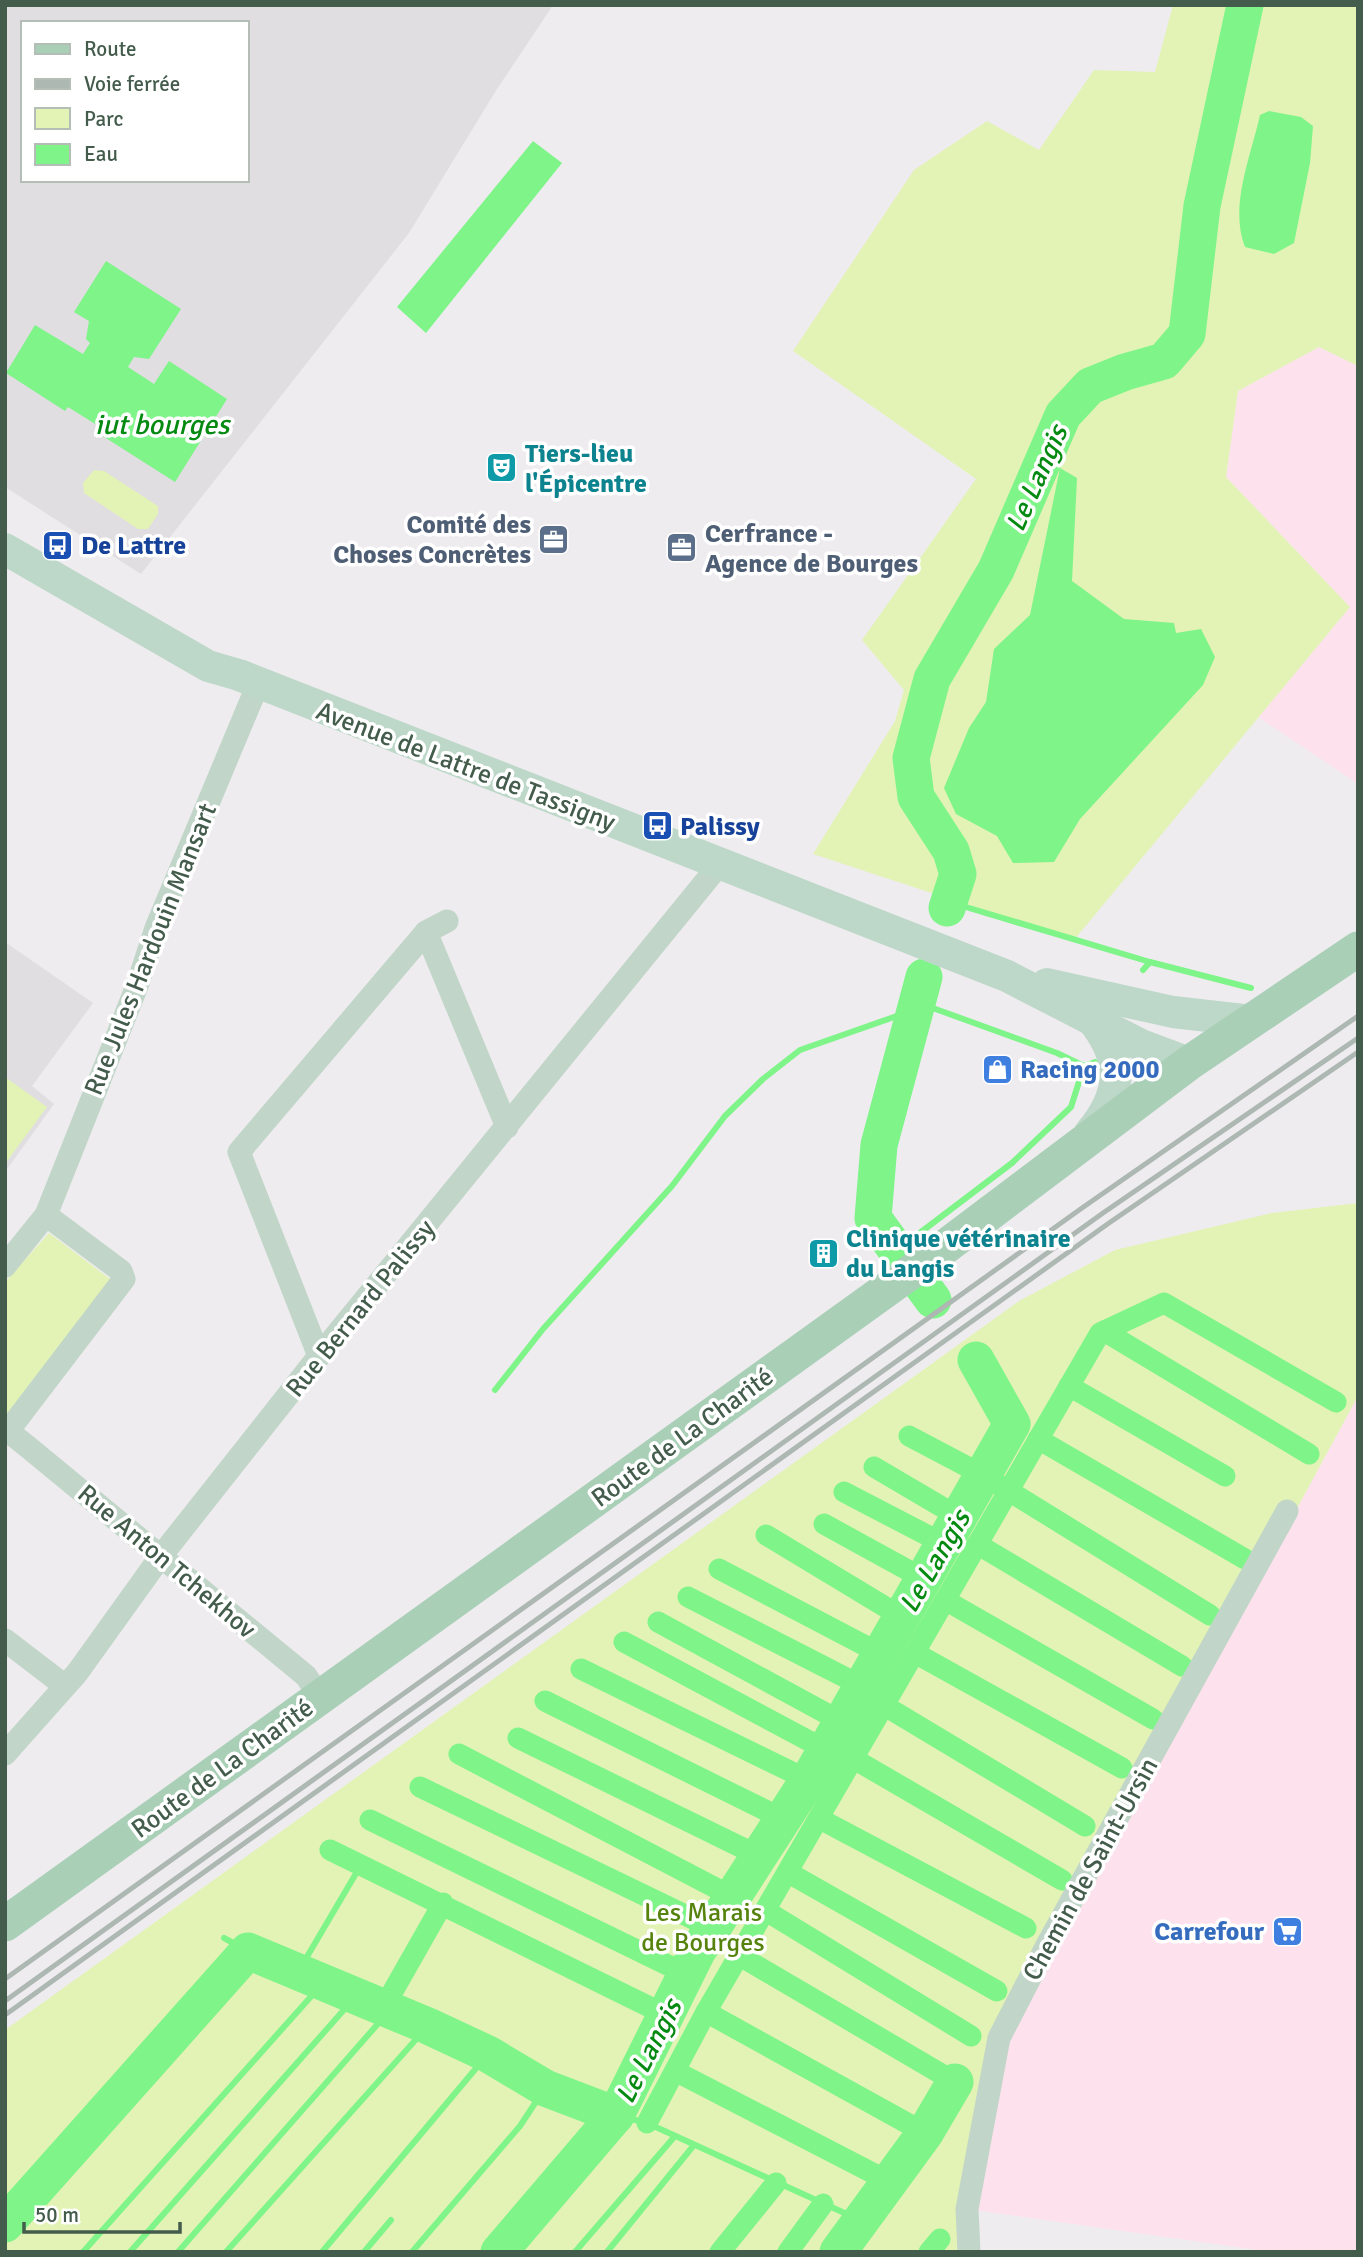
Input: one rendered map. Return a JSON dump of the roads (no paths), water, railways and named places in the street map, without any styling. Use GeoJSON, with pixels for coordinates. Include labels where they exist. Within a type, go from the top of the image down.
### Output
{"type":"FeatureCollection","features":[{"type":"Feature","properties":{"kind":"main road","name":"Avenue de Lattre de Tassigny"},"geometry":{"type":"LineString","coordinates":[[5,526],[215,655],[248,680]]}},
{"type":"Feature","properties":{"kind":"main road","name":"Avenue de Lattre de Tassigny"},"geometry":{"type":"LineString","coordinates":[[5,549],[208,666],[1007,975],[1141,1045],[1189,1063]]}},
{"type":"Feature","properties":{"kind":"main road","name":"Route de La Charité"},"geometry":{"type":"LineString","coordinates":[[5,1924],[933,1256],[1189,1063],[1358,949]]}},
{"type":"Feature","properties":{"kind":"main road","name":"Avenue de Lattre de Tassigny"},"geometry":{"type":"LineString","coordinates":[[1007,975],[1173,1012],[1252,1021]]}},
{"type":"Feature","properties":{"kind":"main road"},"geometry":{"type":"LineString","coordinates":[[1173,1012],[1189,1063]]}},
{"type":"Feature","properties":{"kind":"main road","name":"Avenue de Lattre de Tassigny"},"geometry":{"type":"LineString","coordinates":[[1085,1139],[1111,1104],[1116,1074],[1109,1040],[1090,1017]]}},
{"type":"Feature","properties":{"kind":"street","name":"Rue Jules Hardouin Mansart"},"geometry":{"type":"LineString","coordinates":[[5,1266],[46,1215],[137,986],[248,680]]}},
{"type":"Feature","properties":{"kind":"street","name":"Rue Bernard Palissy"},"geometry":{"type":"LineString","coordinates":[[5,1754],[65,1686],[161,1556],[319,1356],[719,865]]}},
{"type":"Feature","properties":{"kind":"street"},"geometry":{"type":"LineString","coordinates":[[319,1356],[239,1152],[426,932],[447,921]]}},
{"type":"Feature","properties":{"kind":"street"},"geometry":{"type":"LineString","coordinates":[[426,932],[507,1127]]}},
{"type":"Feature","properties":{"kind":"street"},"geometry":{"type":"LineString","coordinates":[[6,1431],[124,1279],[121,1271],[46,1215]]}},
{"type":"Feature","properties":{"kind":"street","name":"Rue Anton Tchekhov"},"geometry":{"type":"LineString","coordinates":[[6,1431],[306,1676],[321,1698]]}},
{"type":"Feature","properties":{"kind":"street","name":"Chemin de Saint-Ursin"},"geometry":{"type":"LineString","coordinates":[[969,2252],[967,2209],[999,2038],[1047,1945],[1287,1511]]}},
{"type":"Feature","properties":{"kind":"street"},"geometry":{"type":"LineString","coordinates":[[5,1640],[65,1686]]}},
{"type":"Feature","properties":{"kind":"water"},"geometry":{"type":"Polygon","coordinates":[[[1269,111],[1301,117],[1313,126],[1310,163],[1294,243],[1274,254],[1245,247],[1239,215],[1243,181],[1260,115],[1269,111]]]}},
{"type":"Feature","properties":{"kind":"water"},"geometry":{"type":"Polygon","coordinates":[[[533,141],[562,163],[426,333],[397,307],[533,141]]]}},
{"type":"Feature","properties":{"kind":"water","name":"iut bourges"},"geometry":{"type":"Polygon","coordinates":[[[106,261],[181,309],[149,359],[134,357],[128,367],[154,384],[169,361],[227,399],[175,482],[98,433],[100,427],[68,407],[65,411],[6,373],[35,325],[83,354],[90,343],[86,339],[89,321],[74,312],[106,261]]]}},
{"type":"Feature","properties":{"kind":"water"},"geometry":{"type":"Polygon","coordinates":[[[1060,468],[1077,478],[1072,581],[1124,619],[1174,623],[1176,633],[1201,629],[1215,657],[1203,685],[1080,819],[1054,862],[1013,863],[997,836],[956,814],[944,788],[969,728],[986,702],[994,649],[1030,615],[1060,468]]]}},
{"type":"Feature","properties":{"kind":"waterway","name":"Le Langis"},"geometry":{"type":"LineString","coordinates":[[947,908],[958,874],[951,851],[916,797],[911,758],[932,679],[996,570],[1063,415],[1090,386],[1164,361],[1187,334],[1202,206],[1245,5]]}},
{"type":"Feature","properties":{"kind":"waterway"},"geometry":{"type":"LineString","coordinates":[[949,902],[1150,962],[1143,970]]}},
{"type":"Feature","properties":{"kind":"waterway"},"geometry":{"type":"LineString","coordinates":[[1150,962],[1251,988]]}},
{"type":"Feature","properties":{"kind":"waterway","name":"Le Langis"},"geometry":{"type":"LineString","coordinates":[[924,977],[879,1145],[873,1218],[933,1300]]}},
{"type":"Feature","properties":{"kind":"waterway"},"geometry":{"type":"LineString","coordinates":[[495,1390],[543,1329],[672,1186],[725,1116],[763,1079],[800,1050],[914,1010],[930,1007],[1057,1053],[1084,1066]]}},
{"type":"Feature","properties":{"kind":"waterway"},"geometry":{"type":"LineString","coordinates":[[896,1251],[1012,1163],[1071,1107],[1084,1066],[1095,1062]]}},
{"type":"Feature","properties":{"kind":"waterway"},"geometry":{"type":"LineString","coordinates":[[647,2123],[706,2012],[1100,1333],[1164,1303],[1336,1402]]}},
{"type":"Feature","properties":{"kind":"waterway"},"geometry":{"type":"LineString","coordinates":[[1104,1331],[1309,1454]]}},
{"type":"Feature","properties":{"kind":"waterway","name":"Le Langis"},"geometry":{"type":"LineString","coordinates":[[499,2252],[616,2115],[697,1952],[812,1774],[1012,1424],[976,1360]]}},
{"type":"Feature","properties":{"kind":"waterway"},"geometry":{"type":"LineString","coordinates":[[1069,1386],[1225,1476]]}},
{"type":"Feature","properties":{"kind":"waterway"},"geometry":{"type":"LineString","coordinates":[[909,1436],[983,1475],[1210,1615]]}},
{"type":"Feature","properties":{"kind":"waterway"},"geometry":{"type":"LineString","coordinates":[[1038,1439],[1245,1559]]}},
{"type":"Feature","properties":{"kind":"waterway"},"geometry":{"type":"LineString","coordinates":[[874,1467],[959,1517]]}},
{"type":"Feature","properties":{"kind":"waterway"},"geometry":{"type":"LineString","coordinates":[[844,1492],[944,1544]]}},
{"type":"Feature","properties":{"kind":"waterway"},"geometry":{"type":"LineString","coordinates":[[824,1524],[924,1579]]}},
{"type":"Feature","properties":{"kind":"waterway"},"geometry":{"type":"LineString","coordinates":[[766,1535],[902,1617]]}},
{"type":"Feature","properties":{"kind":"waterway"},"geometry":{"type":"LineString","coordinates":[[977,1544],[1182,1666]]}},
{"type":"Feature","properties":{"kind":"waterway"},"geometry":{"type":"LineString","coordinates":[[719,1569],[881,1654]]}},
{"type":"Feature","properties":{"kind":"waterway"},"geometry":{"type":"LineString","coordinates":[[688,1597],[862,1686]]}},
{"type":"Feature","properties":{"kind":"waterway"},"geometry":{"type":"LineString","coordinates":[[945,1600],[1153,1719]]}},
{"type":"Feature","properties":{"kind":"waterway"},"geometry":{"type":"LineString","coordinates":[[658,1622],[842,1722]]}},
{"type":"Feature","properties":{"kind":"waterway"},"geometry":{"type":"LineString","coordinates":[[624,1642],[826,1750]]}},
{"type":"Feature","properties":{"kind":"waterway"},"geometry":{"type":"LineString","coordinates":[[915,1653],[1122,1768]]}},
{"type":"Feature","properties":{"kind":"waterway"},"geometry":{"type":"LineString","coordinates":[[581,1669],[808,1780]]}},
{"type":"Feature","properties":{"kind":"waterway"},"geometry":{"type":"LineString","coordinates":[[545,1701],[783,1819]]}},
{"type":"Feature","properties":{"kind":"waterway"},"geometry":{"type":"LineString","coordinates":[[885,1706],[1085,1826]]}},
{"type":"Feature","properties":{"kind":"waterway"},"geometry":{"type":"LineString","coordinates":[[518,1738],[759,1856]]}},
{"type":"Feature","properties":{"kind":"waterway"},"geometry":{"type":"LineString","coordinates":[[459,1754],[733,1897]]}},
{"type":"Feature","properties":{"kind":"waterway"},"geometry":{"type":"LineString","coordinates":[[854,1759],[1062,1880]]}},
{"type":"Feature","properties":{"kind":"waterway"},"geometry":{"type":"LineString","coordinates":[[420,1787],[712,1928]]}},
{"type":"Feature","properties":{"kind":"waterway"},"geometry":{"type":"LineString","coordinates":[[820,1819],[1026,1928]]}},
{"type":"Feature","properties":{"kind":"waterway"},"geometry":{"type":"LineString","coordinates":[[370,1820],[686,1974]]}},
{"type":"Feature","properties":{"kind":"waterway"},"geometry":{"type":"LineString","coordinates":[[330,1850],[666,2015]]}},
{"type":"Feature","properties":{"kind":"waterway"},"geometry":{"type":"LineString","coordinates":[[298,1972],[361,1865]]}},
{"type":"Feature","properties":{"kind":"waterway"},"geometry":{"type":"LineString","coordinates":[[789,1873],[997,1991]]}},
{"type":"Feature","properties":{"kind":"waterway"},"geometry":{"type":"LineString","coordinates":[[384,2007],[443,1903]]}},
{"type":"Feature","properties":{"kind":"waterway"},"geometry":{"type":"LineString","coordinates":[[766,1911],[971,2036]]}},
{"type":"Feature","properties":{"kind":"waterway"},"geometry":{"type":"LineString","coordinates":[[224,1938],[248,1951]]}},
{"type":"Feature","properties":{"kind":"waterway","name":"Le Langis"},"geometry":{"type":"LineString","coordinates":[[5,2224],[248,1951],[428,2026],[488,2054],[545,2088],[616,2115]]}},
{"type":"Feature","properties":{"kind":"waterway"},"geometry":{"type":"LineString","coordinates":[[740,1956],[955,2082]]}},
{"type":"Feature","properties":{"kind":"waterway"},"geometry":{"type":"LineString","coordinates":[[83,2252],[324,1982]]}},
{"type":"Feature","properties":{"kind":"waterway"},"geometry":{"type":"LineString","coordinates":[[130,2252],[357,1995]]}},
{"type":"Feature","properties":{"kind":"waterway"},"geometry":{"type":"LineString","coordinates":[[178,2252],[390,2010]]}},
{"type":"Feature","properties":{"kind":"waterway"},"geometry":{"type":"LineString","coordinates":[[706,2012],[925,2133]]}},
{"type":"Feature","properties":{"kind":"waterway"},"geometry":{"type":"LineString","coordinates":[[226,2252],[428,2026]]}},
{"type":"Feature","properties":{"kind":"waterway"},"geometry":{"type":"LineString","coordinates":[[322,2252],[488,2054]]}},
{"type":"Feature","properties":{"kind":"waterway"},"geometry":{"type":"LineString","coordinates":[[675,2071],[890,2182]]}},
{"type":"Feature","properties":{"kind":"waterway"},"geometry":{"type":"LineString","coordinates":[[838,2252],[925,2133],[955,2082]]}},
{"type":"Feature","properties":{"kind":"waterway"},"geometry":{"type":"LineString","coordinates":[[412,2252],[520,2126],[545,2088]]}},
{"type":"Feature","properties":{"kind":"waterway"},"geometry":{"type":"LineString","coordinates":[[616,2115],[647,2123],[862,2221]]}},
{"type":"Feature","properties":{"kind":"waterway"},"geometry":{"type":"LineString","coordinates":[[575,2252],[675,2136]]}},
{"type":"Feature","properties":{"kind":"waterway"},"geometry":{"type":"LineString","coordinates":[[607,2252],[694,2145]]}},
{"type":"Feature","properties":{"kind":"waterway"},"geometry":{"type":"LineString","coordinates":[[720,2252],[776,2183]]}},
{"type":"Feature","properties":{"kind":"waterway"},"geometry":{"type":"LineString","coordinates":[[788,2252],[823,2204]]}},
{"type":"Feature","properties":{"kind":"waterway"},"geometry":{"type":"LineString","coordinates":[[364,2252],[391,2220]]}},
{"type":"Feature","properties":{"kind":"waterway"},"geometry":{"type":"LineString","coordinates":[[929,2252],[940,2239]]}},
{"type":"Feature","properties":{"kind":"railway"},"geometry":{"type":"LineString","coordinates":[[5,1979],[1082,1208],[1358,1016]]}},
{"type":"Feature","properties":{"kind":"railway"},"geometry":{"type":"LineString","coordinates":[[5,2001],[1103,1213],[1358,1038]]}},
{"type":"Feature","properties":{"kind":"railway"},"geometry":{"type":"LineString","coordinates":[[5,2015],[1109,1223],[1358,1052]]}},
{"type":"Feature","properties":{"kind":"place","name":"Tiers-lieu l'Épicentre"},"geometry":{"type":"Point","coordinates":[502,468]}},
{"type":"Feature","properties":{"kind":"place","name":"Comité des Choses Concrètes"},"geometry":{"type":"Point","coordinates":[554,539]}},
{"type":"Feature","properties":{"kind":"place","name":"De Lattre"},"geometry":{"type":"Point","coordinates":[58,545]}},
{"type":"Feature","properties":{"kind":"place","name":"Cerfrance - Agence de Bourges"},"geometry":{"type":"Point","coordinates":[682,548]}},
{"type":"Feature","properties":{"kind":"place","name":"Palissy"},"geometry":{"type":"Point","coordinates":[657,826]}},
{"type":"Feature","properties":{"kind":"place","name":"Racing 2000"},"geometry":{"type":"Point","coordinates":[997,1069]}},
{"type":"Feature","properties":{"kind":"place","name":"Clinique vétérinaire du Langis"},"geometry":{"type":"Point","coordinates":[823,1253]}},
{"type":"Feature","properties":{"kind":"place","name":"Carrefour"},"geometry":{"type":"Point","coordinates":[1287,1931]}},
{"type":"Feature","properties":{"kind":"park label","name":"Les Marais de Bourges"},"geometry":{"type":"Point","coordinates":[703,1927]}}]}
